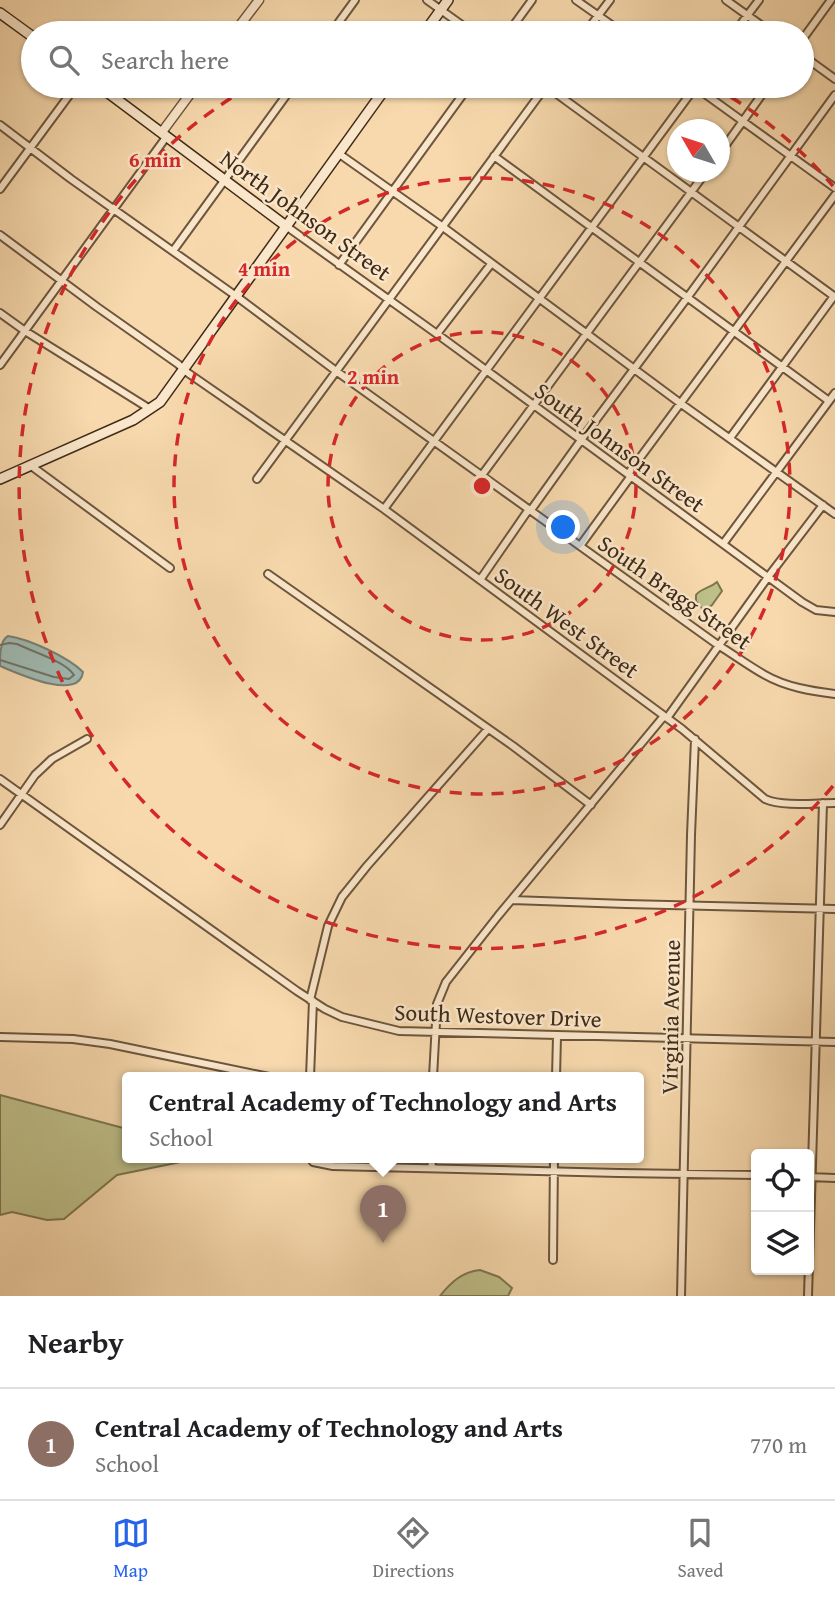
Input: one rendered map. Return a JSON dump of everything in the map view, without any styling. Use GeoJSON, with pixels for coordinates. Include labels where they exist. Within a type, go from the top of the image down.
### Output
{"type":"FeatureCollection","features":[{"type":"Feature","properties":{"kind":"main road"},"geometry":{"type":"LineString","coordinates":[[433,21],[448,0]]}},
{"type":"Feature","properties":{"kind":"main road"},"geometry":{"type":"LineString","coordinates":[[0,13],[21,28]]}},
{"type":"Feature","properties":{"kind":"main road","name":"North Johnson Street"},"geometry":{"type":"LineString","coordinates":[[115,98],[286,226]]}},
{"type":"Feature","properties":{"kind":"main road"},"geometry":{"type":"LineString","coordinates":[[0,477],[133,420],[160,402],[378,98]]}},
{"type":"Feature","properties":{"kind":"street"},"geometry":{"type":"LineString","coordinates":[[243,21],[259,0]]}},
{"type":"Feature","properties":{"kind":"street"},"geometry":{"type":"LineString","coordinates":[[340,21],[355,0]]}},
{"type":"Feature","properties":{"kind":"street"},"geometry":{"type":"LineString","coordinates":[[427,0],[456,21]]}},
{"type":"Feature","properties":{"kind":"street"},"geometry":{"type":"LineString","coordinates":[[517,21],[532,0]]}},
{"type":"Feature","properties":{"kind":"street"},"geometry":{"type":"LineString","coordinates":[[576,0],[606,21]]}},
{"type":"Feature","properties":{"kind":"street"},"geometry":{"type":"LineString","coordinates":[[595,21],[610,0]]}},
{"type":"Feature","properties":{"kind":"street"},"geometry":{"type":"LineString","coordinates":[[726,0],[756,21]]}},
{"type":"Feature","properties":{"kind":"street"},"geometry":{"type":"LineString","coordinates":[[743,21],[758,0]]}},
{"type":"Feature","properties":{"kind":"street"},"geometry":{"type":"LineString","coordinates":[[814,23],[831,0]]}},
{"type":"Feature","properties":{"kind":"street"},"geometry":{"type":"LineString","coordinates":[[814,64],[835,79]]}},
{"type":"Feature","properties":{"kind":"street"},"geometry":{"type":"LineString","coordinates":[[480,580],[835,95]]}},
{"type":"Feature","properties":{"kind":"street"},"geometry":{"type":"LineString","coordinates":[[0,189],[67,98]]}},
{"type":"Feature","properties":{"kind":"street"},"geometry":{"type":"LineString","coordinates":[[0,365],[114,209],[188,98]]}},
{"type":"Feature","properties":{"kind":"street"},"geometry":{"type":"LineString","coordinates":[[173,251],[284,98]]}},
{"type":"Feature","properties":{"kind":"street"},"geometry":{"type":"LineString","coordinates":[[339,265],[460,98]]}},
{"type":"Feature","properties":{"kind":"street"},"geometry":{"type":"LineString","coordinates":[[257,479],[537,98]]}},
{"type":"Feature","properties":{"kind":"street"},"geometry":{"type":"LineString","coordinates":[[562,98],[834,296],[730,438]]}},
{"type":"Feature","properties":{"kind":"street"},"geometry":{"type":"LineString","coordinates":[[384,509],[686,98]]}},
{"type":"Feature","properties":{"kind":"street"},"geometry":{"type":"LineString","coordinates":[[711,98],[835,188]]}},
{"type":"Feature","properties":{"kind":"street"},"geometry":{"type":"LineString","coordinates":[[730,138],[759,98]]}},
{"type":"Feature","properties":{"kind":"street","name":"South Bragg Street"},"geometry":{"type":"LineString","coordinates":[[0,125],[336,371],[718,645],[766,676],[782,683],[814,692],[835,694]]}},
{"type":"Feature","properties":{"kind":"street"},"geometry":{"type":"LineString","coordinates":[[338,153],[835,514]]}},
{"type":"Feature","properties":{"kind":"street"},"geometry":{"type":"LineString","coordinates":[[494,156],[829,401]]}},
{"type":"Feature","properties":{"kind":"street"},"geometry":{"type":"LineString","coordinates":[[482,474],[698,182]]}},
{"type":"Feature","properties":{"kind":"street"},"geometry":{"type":"LineString","coordinates":[[580,545],[680,403],[835,195]]}},
{"type":"Feature","properties":{"kind":"street","name":"North Johnson Street"},"geometry":{"type":"LineString","coordinates":[[286,226],[389,299]]}},
{"type":"Feature","properties":{"kind":"street","name":"South West Street"},"geometry":{"type":"LineString","coordinates":[[0,235],[284,441],[384,509],[666,717],[769,801],[835,803]]}},
{"type":"Feature","properties":{"kind":"street"},"geometry":{"type":"LineString","coordinates":[[437,334],[491,264]]}},
{"type":"Feature","properties":{"kind":"street","name":"South Johnson Street"},"geometry":{"type":"LineString","coordinates":[[389,299],[802,602],[816,610],[835,612]]}},
{"type":"Feature","properties":{"kind":"street"},"geometry":{"type":"LineString","coordinates":[[0,313],[150,409]]}},
{"type":"Feature","properties":{"kind":"street"},"geometry":{"type":"LineString","coordinates":[[723,544],[835,393]]}},
{"type":"Feature","properties":{"kind":"street"},"geometry":{"type":"LineString","coordinates":[[30,465],[170,568]]}},
{"type":"Feature","properties":{"kind":"street"},"geometry":{"type":"LineString","coordinates":[[433,1072],[437,1004],[446,982],[666,717],[822,505]]}},
{"type":"Feature","properties":{"kind":"street"},"geometry":{"type":"LineString","coordinates":[[268,574],[513,746],[591,805]]}},
{"type":"Feature","properties":{"kind":"street"},"geometry":{"type":"LineString","coordinates":[[310,1072],[312,1001],[328,926],[342,897],[488,729]]}},
{"type":"Feature","properties":{"kind":"street"},"geometry":{"type":"LineString","coordinates":[[0,825],[35,775],[52,759],[87,739]]}},
{"type":"Feature","properties":{"kind":"street","name":"Virginia Avenue"},"geometry":{"type":"LineString","coordinates":[[681,1296],[695,739]]}},
{"type":"Feature","properties":{"kind":"street","name":"South Westover Drive"},"geometry":{"type":"LineString","coordinates":[[0,779],[312,1001],[342,1017],[399,1031],[835,1042]]}},
{"type":"Feature","properties":{"kind":"street"},"geometry":{"type":"LineString","coordinates":[[812,1149],[823,803]]}},
{"type":"Feature","properties":{"kind":"street"},"geometry":{"type":"LineString","coordinates":[[512,900],[835,908]]}},
{"type":"Feature","properties":{"kind":"street"},"geometry":{"type":"LineString","coordinates":[[556,1072],[557,1036]]}},
{"type":"Feature","properties":{"kind":"street"},"geometry":{"type":"LineString","coordinates":[[0,1037],[73,1039],[110,1044],[246,1072]]}},
{"type":"Feature","properties":{"kind":"street"},"geometry":{"type":"LineString","coordinates":[[318,1163],[333,1166],[751,1175]]}},
{"type":"Feature","properties":{"kind":"street"},"geometry":{"type":"LineString","coordinates":[[432,1163],[432,1168]]}},
{"type":"Feature","properties":{"kind":"street"},"geometry":{"type":"LineString","coordinates":[[553,1260],[554,1163]]}},
{"type":"Feature","properties":{"kind":"street"},"geometry":{"type":"LineString","coordinates":[[814,1177],[835,1178]]}},
{"type":"Feature","properties":{"kind":"street"},"geometry":{"type":"LineString","coordinates":[[808,1296],[810,1212]]}},
{"type":"Feature","properties":{"kind":"green space"},"geometry":{"type":"Polygon","coordinates":[[[717,582],[722,591],[704,611],[696,601],[696,595],[717,582]]]}},
{"type":"Feature","properties":{"kind":"green space"},"geometry":{"type":"Polygon","coordinates":[[[0,1095],[122,1128],[122,1163],[176,1163],[117,1175],[64,1219],[47,1220],[12,1212],[0,1215],[0,1095]]]}},
{"type":"Feature","properties":{"kind":"green space"},"geometry":{"type":"Polygon","coordinates":[[[480,1270],[499,1277],[512,1288],[508,1296],[440,1296],[457,1278],[480,1270]]]}},
{"type":"Feature","properties":{"kind":"water"},"geometry":{"type":"Polygon","coordinates":[[[8,636],[37,645],[68,660],[83,672],[79,681],[71,685],[46,683],[0,666],[2,644],[8,636]]]}},
{"type":"Feature","properties":{"kind":"place","name":"Central Academy of Technology and Arts"},"geometry":{"type":"Point","coordinates":[383,1243]}}]}
